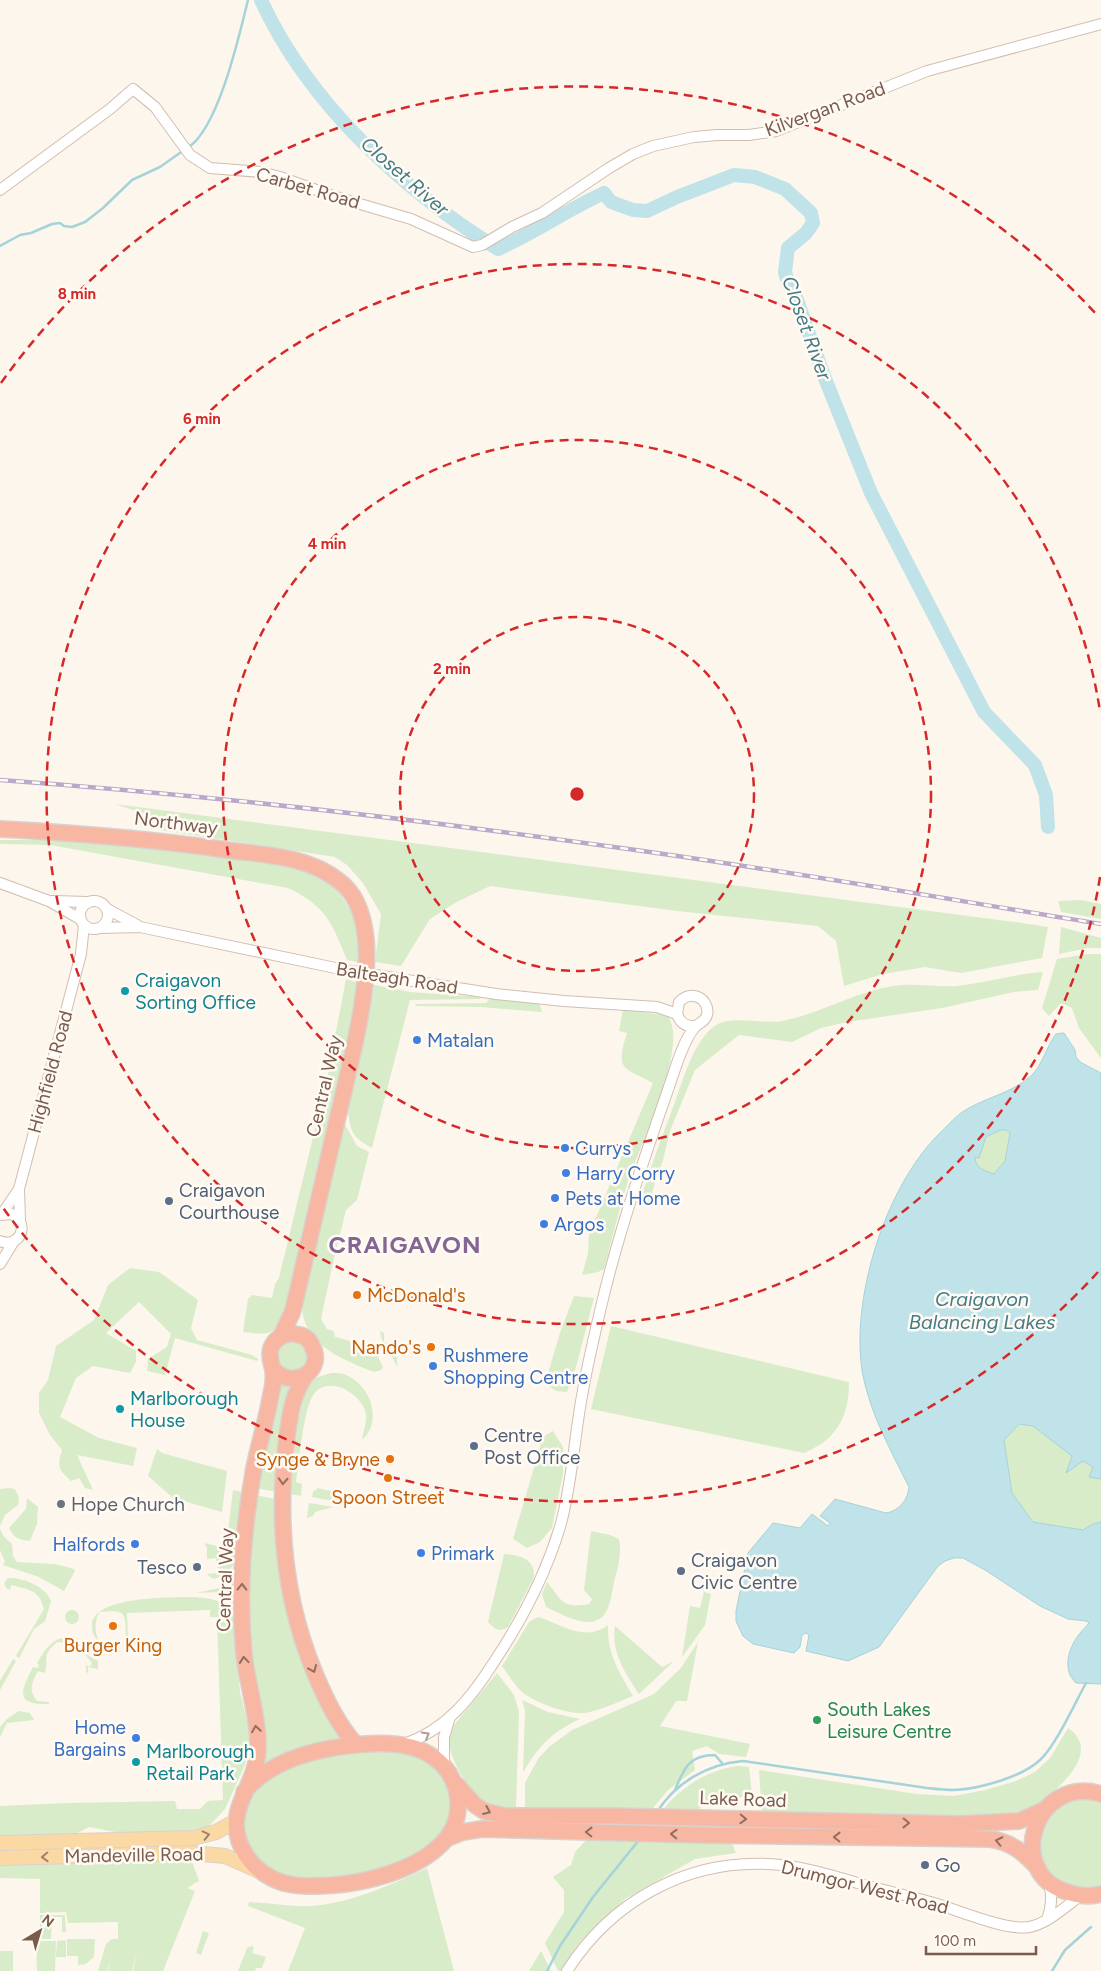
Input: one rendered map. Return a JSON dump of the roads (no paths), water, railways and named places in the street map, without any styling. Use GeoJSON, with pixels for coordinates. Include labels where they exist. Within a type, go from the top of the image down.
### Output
{"type":"FeatureCollection","features":[{"type":"Feature","properties":{"kind":"highway","name":"Northway"},"geometry":{"type":"LineString","coordinates":[[0,829],[173,842],[285,858],[310,864],[341,882]]}},
{"type":"Feature","properties":{"kind":"highway","name":"Central Way"},"geometry":{"type":"LineString","coordinates":[[281,1336],[295,1302],[360,1016],[366,961],[364,924],[358,907],[341,882]]}},
{"type":"Feature","properties":{"kind":"highway","name":"Central Way"},"geometry":{"type":"LineString","coordinates":[[295,1302],[301,1330],[306,1338]]}},
{"type":"Feature","properties":{"kind":"highway"},"geometry":{"type":"LineString","coordinates":[[306,1375],[295,1379],[288,1379],[282,1377],[273,1369],[270,1362],[270,1350],[281,1336],[291,1333],[306,1338],[313,1347],[315,1354],[315,1362],[294,1398],[282,1477],[282,1528],[287,1574],[297,1623],[311,1664],[330,1707],[341,1726],[356,1745]]}},
{"type":"Feature","properties":{"kind":"highway","name":"Central Way"},"geometry":{"type":"LineString","coordinates":[[236,1821],[239,1805],[256,1764],[258,1744],[245,1671],[243,1644],[243,1550],[250,1494],[272,1392],[273,1369]]}},
{"type":"Feature","properties":{"kind":"highway","name":"Lake Road"},"geometry":{"type":"LineString","coordinates":[[244,1792],[263,1774],[284,1763],[315,1752],[356,1745],[401,1745],[427,1752],[448,1773],[469,1800],[484,1811],[505,1816],[654,1816],[960,1824],[1018,1821],[1044,1810]]}},
{"type":"Feature","properties":{"kind":"highway"},"geometry":{"type":"LineString","coordinates":[[236,1821],[237,1835],[250,1861],[264,1874],[284,1882],[299,1885],[331,1885],[394,1872],[424,1860],[448,1838],[455,1824],[458,1800],[448,1773]]}},
{"type":"Feature","properties":{"kind":"highway"},"geometry":{"type":"LineString","coordinates":[[1038,1868],[1033,1853],[1032,1838],[1036,1823],[1044,1810],[1061,1796],[1076,1791],[1092,1791],[1101,1794]]}},
{"type":"Feature","properties":{"kind":"highway","name":"Lake Road"},"geometry":{"type":"LineString","coordinates":[[448,1838],[463,1832],[482,1829],[990,1839],[1004,1841],[1017,1848],[1038,1868],[1049,1882]]}},
{"type":"Feature","properties":{"kind":"highway"},"geometry":{"type":"LineString","coordinates":[[1049,1882],[1060,1890],[1094,1896]]}},
{"type":"Feature","properties":{"kind":"main road","name":"Mandeville Road"},"geometry":{"type":"LineString","coordinates":[[0,1843],[193,1838],[216,1832],[236,1821]]}},
{"type":"Feature","properties":{"kind":"main road","name":"Mandeville Road"},"geometry":{"type":"LineString","coordinates":[[0,1858],[208,1854],[234,1858],[264,1874]]}},
{"type":"Feature","properties":{"kind":"street","name":"Kilvergan Road"},"geometry":{"type":"LineString","coordinates":[[480,246],[494,237],[542,214],[632,154],[653,146],[694,137],[717,135],[749,136],[776,132],[927,71],[1101,24]]}},
{"type":"Feature","properties":{"kind":"street","name":"Carbet Road"},"geometry":{"type":"LineString","coordinates":[[0,190],[110,110],[133,90],[155,107],[186,149],[200,162],[210,168],[261,172],[280,176],[334,196],[411,219],[473,247],[480,246]]}},
{"type":"Feature","properties":{"kind":"street"},"geometry":{"type":"LineString","coordinates":[[0,883],[49,901],[82,922],[97,928],[108,918],[107,909],[98,901],[49,901]]}},
{"type":"Feature","properties":{"kind":"street"},"geometry":{"type":"LineString","coordinates":[[82,922],[81,910],[87,902]]}},
{"type":"Feature","properties":{"kind":"street","name":"Balteagh Road"},"geometry":{"type":"LineString","coordinates":[[107,909],[140,927]]}},
{"type":"Feature","properties":{"kind":"street","name":"Highfield Road"},"geometry":{"type":"LineString","coordinates":[[0,1264],[21,1232],[19,1189],[81,954],[82,922]]}},
{"type":"Feature","properties":{"kind":"street","name":"Balteagh Road"},"geometry":{"type":"LineString","coordinates":[[97,928],[140,927],[345,970],[496,994],[657,1008],[679,1002]]}},
{"type":"Feature","properties":{"kind":"street","name":"Highfield Road"},"geometry":{"type":"LineString","coordinates":[[81,954],[97,928]]}},
{"type":"Feature","properties":{"kind":"street"},"geometry":{"type":"LineString","coordinates":[[401,1745],[425,1736],[449,1720],[486,1675],[519,1624],[540,1582],[560,1526],[570,1476],[582,1395],[612,1262],[636,1180],[681,1052],[696,1026],[706,1018],[706,1005],[702,1000],[692,995],[679,1002],[681,1052]]}},
{"type":"Feature","properties":{"kind":"street","name":"Balteagh Road"},"geometry":{"type":"LineString","coordinates":[[657,1008],[679,1018]]}},
{"type":"Feature","properties":{"kind":"street"},"geometry":{"type":"LineString","coordinates":[[679,1018],[691,1026],[696,1026]]}},
{"type":"Feature","properties":{"kind":"street","name":"Highfield Road"},"geometry":{"type":"LineString","coordinates":[[1,1215],[19,1189]]}},
{"type":"Feature","properties":{"kind":"street","name":"Highfield Road"},"geometry":{"type":"LineString","coordinates":[[1,1215],[12,1214],[20,1221]]}},
{"type":"Feature","properties":{"kind":"street"},"geometry":{"type":"LineString","coordinates":[[0,1241],[9,1243],[14,1241]]}},
{"type":"Feature","properties":{"kind":"street"},"geometry":{"type":"LineString","coordinates":[[448,1773],[444,1737],[449,1720]]}},
{"type":"Feature","properties":{"kind":"street","name":"Drumgor West Road"},"geometry":{"type":"LineString","coordinates":[[567,1971],[597,1932],[637,1898],[665,1883],[688,1874],[718,1868],[770,1864],[840,1878],[1014,1927],[1028,1927],[1094,1896]]}},
{"type":"Feature","properties":{"kind":"street"},"geometry":{"type":"LineString","coordinates":[[1046,1920],[1052,1906],[1049,1882]]}},
{"type":"Feature","properties":{"kind":"water","name":"Craigavon Balancing Lakes"},"geometry":{"type":"Polygon","coordinates":[[[1064,1033],[1080,1062],[1101,1073],[1101,1479],[1089,1477],[1093,1467],[1083,1461],[1066,1473],[1072,1456],[1033,1426],[1019,1424],[1004,1440],[1012,1493],[1033,1522],[1083,1530],[1101,1522],[1101,1684],[1076,1683],[1069,1671],[1068,1658],[1070,1651],[1077,1638],[1089,1623],[1068,1619],[1040,1606],[963,1558],[954,1558],[938,1566],[879,1647],[848,1661],[806,1651],[809,1635],[806,1633],[802,1635],[800,1647],[794,1653],[753,1644],[743,1636],[736,1621],[736,1611],[748,1553],[773,1523],[800,1528],[812,1514],[828,1526],[830,1523],[820,1516],[835,1499],[886,1513],[899,1507],[907,1496],[909,1487],[876,1419],[863,1376],[860,1347],[861,1314],[876,1247],[902,1184],[920,1157],[939,1134],[961,1113],[978,1103],[1006,1092],[1031,1076],[1039,1066],[1056,1034],[1064,1033]],[[1000,1130],[986,1137],[979,1158],[975,1157],[975,1161],[981,1169],[994,1174],[1005,1161],[1010,1133],[1006,1130],[1000,1130]]]}},
{"type":"Feature","properties":{"kind":"waterway"},"geometry":{"type":"LineString","coordinates":[[189,147],[200,136],[210,120],[218,101],[233,57],[248,0]]}},
{"type":"Feature","properties":{"kind":"waterway","name":"Closet River"},"geometry":{"type":"LineString","coordinates":[[261,0],[281,38],[304,74],[362,141],[428,200],[462,226],[498,249],[604,193],[611,202],[633,210],[647,211],[734,175],[755,177],[785,189],[811,213],[813,223],[806,233],[788,248],[785,272],[788,283],[796,297],[824,376],[871,493],[984,712],[1035,765],[1046,795],[1048,827]]}},
{"type":"Feature","properties":{"kind":"waterway"},"geometry":{"type":"LineString","coordinates":[[0,246],[20,235],[31,233],[52,224],[60,223],[64,226],[72,227],[85,222],[103,208],[132,180],[160,167],[184,150]]}},
{"type":"Feature","properties":{"kind":"waterway"},"geometry":{"type":"LineString","coordinates":[[657,1812],[683,1783],[694,1776],[717,1766],[743,1761],[927,1788],[954,1790],[987,1785],[1022,1772],[1040,1760],[1059,1734],[1086,1683]]}},
{"type":"Feature","properties":{"kind":"waterway"},"geometry":{"type":"LineString","coordinates":[[675,1790],[681,1775],[693,1760],[699,1757],[715,1755],[722,1763]]}},
{"type":"Feature","properties":{"kind":"waterway"},"geometry":{"type":"LineString","coordinates":[[547,1971],[560,1946],[593,1897],[639,1840]]}},
{"type":"Feature","properties":{"kind":"waterway"},"geometry":{"type":"LineString","coordinates":[[1052,1971],[1065,1950],[1091,1927]]}},
{"type":"Feature","properties":{"kind":"railway"},"geometry":{"type":"LineString","coordinates":[[0,780],[234,800],[544,837],[861,884],[1101,924]]}},
{"type":"Feature","properties":{"kind":"place","name":"Craigavon Sorting Office"},"geometry":{"type":"Point","coordinates":[125,991]}},
{"type":"Feature","properties":{"kind":"place","name":"Matalan"},"geometry":{"type":"Point","coordinates":[417,1040]}},
{"type":"Feature","properties":{"kind":"place","name":"Currys"},"geometry":{"type":"Point","coordinates":[565,1148]}},
{"type":"Feature","properties":{"kind":"place","name":"Harry Corry"},"geometry":{"type":"Point","coordinates":[566,1173]}},
{"type":"Feature","properties":{"kind":"place","name":"Pets at Home"},"geometry":{"type":"Point","coordinates":[555,1198]}},
{"type":"Feature","properties":{"kind":"place","name":"Craigavon Courthouse"},"geometry":{"type":"Point","coordinates":[169,1201]}},
{"type":"Feature","properties":{"kind":"place","name":"Argos"},"geometry":{"type":"Point","coordinates":[544,1224]}},
{"type":"Feature","properties":{"kind":"place","name":"McDonald's"},"geometry":{"type":"Point","coordinates":[357,1295]}},
{"type":"Feature","properties":{"kind":"place","name":"Nando's"},"geometry":{"type":"Point","coordinates":[431,1347]}},
{"type":"Feature","properties":{"kind":"place","name":"Rushmere Shopping Centre"},"geometry":{"type":"Point","coordinates":[433,1366]}},
{"type":"Feature","properties":{"kind":"place","name":"Marlborough House"},"geometry":{"type":"Point","coordinates":[120,1409]}},
{"type":"Feature","properties":{"kind":"place","name":"Centre Post Office"},"geometry":{"type":"Point","coordinates":[474,1446]}},
{"type":"Feature","properties":{"kind":"place","name":"Synge & Bryne"},"geometry":{"type":"Point","coordinates":[390,1459]}},
{"type":"Feature","properties":{"kind":"place","name":"Spoon Street"},"geometry":{"type":"Point","coordinates":[388,1478]}},
{"type":"Feature","properties":{"kind":"place","name":"Hope Church"},"geometry":{"type":"Point","coordinates":[61,1504]}},
{"type":"Feature","properties":{"kind":"place","name":"Halfords"},"geometry":{"type":"Point","coordinates":[135,1544]}},
{"type":"Feature","properties":{"kind":"place","name":"Primark"},"geometry":{"type":"Point","coordinates":[421,1553]}},
{"type":"Feature","properties":{"kind":"place","name":"Tesco"},"geometry":{"type":"Point","coordinates":[197,1567]}},
{"type":"Feature","properties":{"kind":"place","name":"Craigavon Civic Centre"},"geometry":{"type":"Point","coordinates":[681,1571]}},
{"type":"Feature","properties":{"kind":"place","name":"Burger King"},"geometry":{"type":"Point","coordinates":[113,1626]}},
{"type":"Feature","properties":{"kind":"place","name":"South Lakes Leisure Centre"},"geometry":{"type":"Point","coordinates":[817,1720]}},
{"type":"Feature","properties":{"kind":"place","name":"Home Bargains"},"geometry":{"type":"Point","coordinates":[136,1738]}},
{"type":"Feature","properties":{"kind":"place","name":"Marlborough Retail Park"},"geometry":{"type":"Point","coordinates":[136,1762]}},
{"type":"Feature","properties":{"kind":"place","name":"Go"},"geometry":{"type":"Point","coordinates":[925,1865]}},
{"type":"Feature","properties":{"kind":"district","name":"CRAIGAVON"},"geometry":{"type":"Point","coordinates":[405,1244]}}]}
